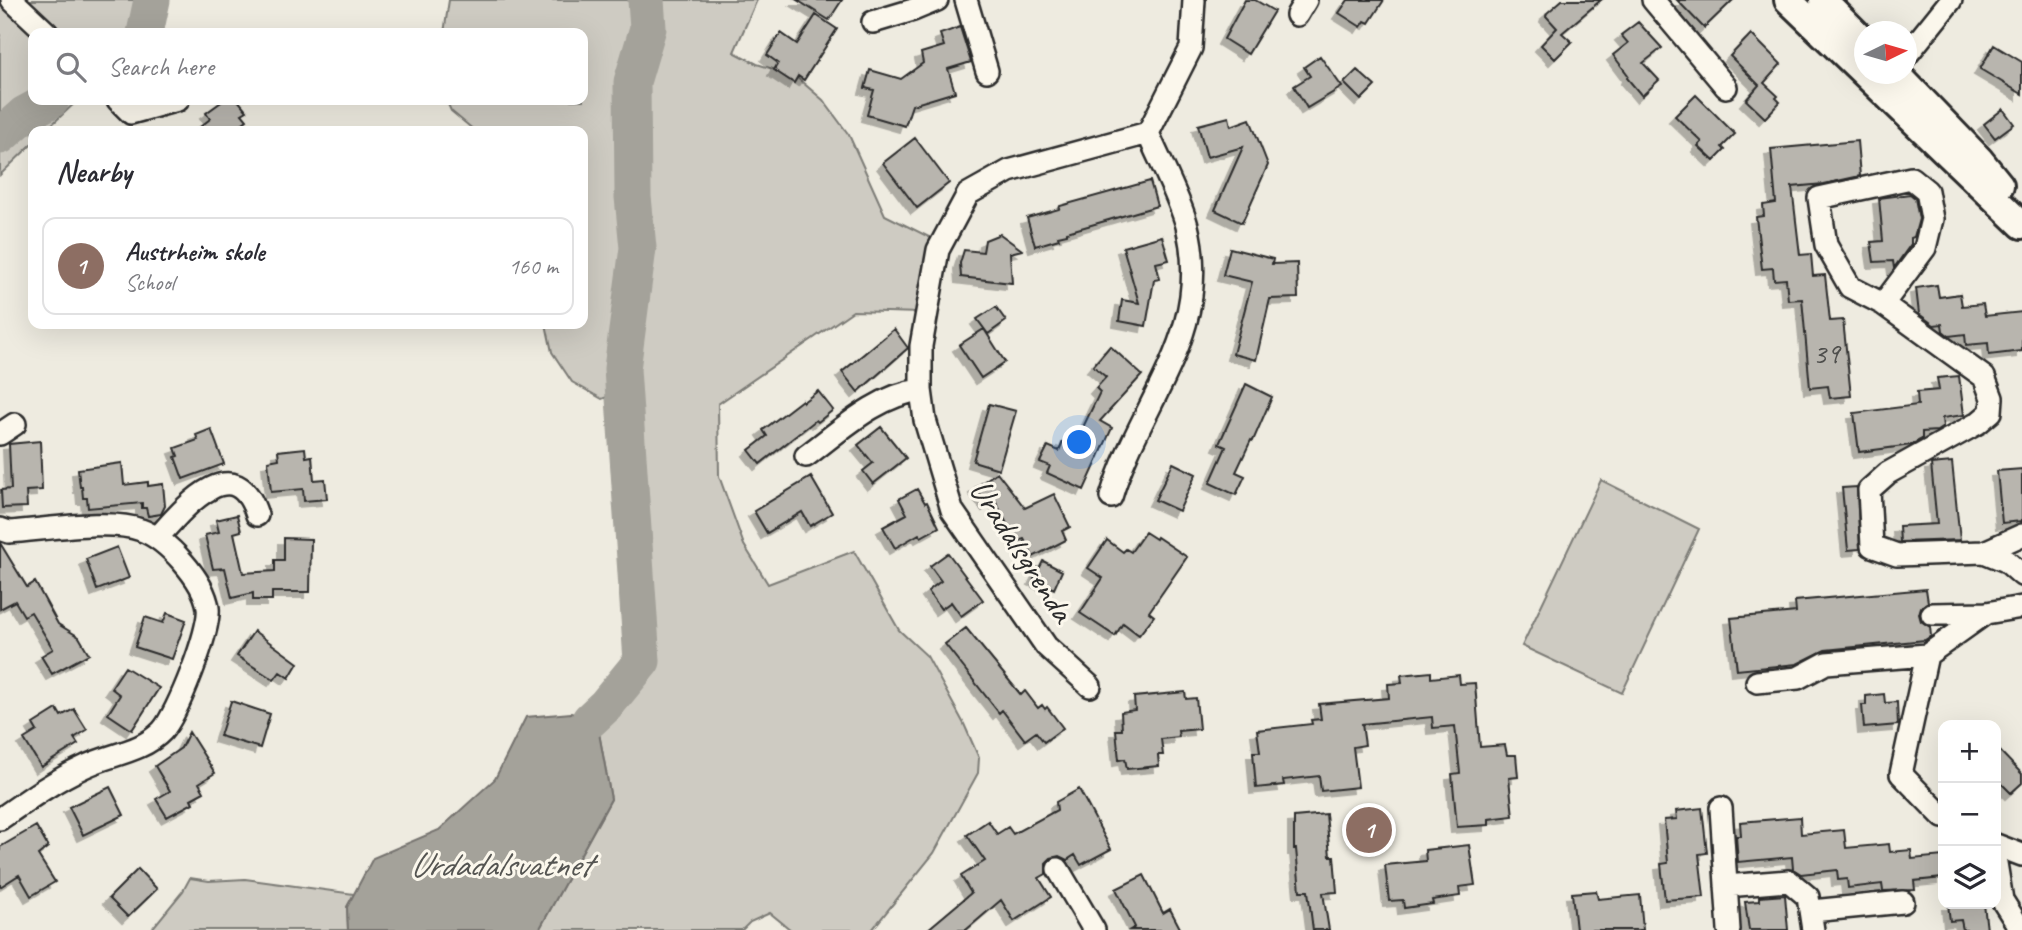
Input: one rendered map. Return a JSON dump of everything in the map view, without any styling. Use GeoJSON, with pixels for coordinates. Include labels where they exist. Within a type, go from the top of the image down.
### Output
{"type":"FeatureCollection","features":[{"type":"Feature","properties":{"kind":"main road"},"geometry":{"type":"LineString","coordinates":[[1788,0],[1854,52]]}},
{"type":"Feature","properties":{"kind":"main road"},"geometry":{"type":"LineString","coordinates":[[1824,0],[1854,31]]}},
{"type":"Feature","properties":{"kind":"main road"},"geometry":{"type":"LineString","coordinates":[[1894,84],[2022,225]]}},
{"type":"Feature","properties":{"kind":"main road"},"geometry":{"type":"LineString","coordinates":[[1895,84],[1979,159],[2022,215]]}},
{"type":"Feature","properties":{"kind":"street"},"geometry":{"type":"LineString","coordinates":[[12,0],[42,28]]}},
{"type":"Feature","properties":{"kind":"street"},"geometry":{"type":"LineString","coordinates":[[873,22],[937,0]]}},
{"type":"Feature","properties":{"kind":"street"},"geometry":{"type":"LineString","coordinates":[[966,0],[987,71]]}},
{"type":"Feature","properties":{"kind":"street"},"geometry":{"type":"LineString","coordinates":[[1111,497],[1120,467],[1179,346],[1193,295],[1192,260],[1186,224],[1147,132],[1191,48],[1194,0]]}},
{"type":"Feature","properties":{"kind":"street"},"geometry":{"type":"LineString","coordinates":[[1653,0],[1726,86]]}},
{"type":"Feature","properties":{"kind":"street"},"geometry":{"type":"LineString","coordinates":[[1917,42],[1951,0]]}},
{"type":"Feature","properties":{"kind":"street"},"geometry":{"type":"LineString","coordinates":[[123,105],[131,113],[160,105]]}},
{"type":"Feature","properties":{"kind":"street","name":"Uradalsgrenda"},"geometry":{"type":"LineString","coordinates":[[1090,686],[1046,646],[952,510],[925,420],[921,390],[921,346],[939,250],[968,194],[1009,171],[1147,132]]}},
{"type":"Feature","properties":{"kind":"street"},"geometry":{"type":"LineString","coordinates":[[1883,304],[1925,248],[1932,219],[1927,191],[1910,178],[1819,198],[1826,245],[1850,287],[1883,304],[1984,377],[1992,398],[1991,412],[1978,423],[1888,473],[1869,490],[1872,546],[1897,555],[1984,552],[2022,535]]}},
{"type":"Feature","properties":{"kind":"street"},"geometry":{"type":"LineString","coordinates":[[806,456],[881,403],[899,394],[921,390]]}},
{"type":"Feature","properties":{"kind":"street"},"geometry":{"type":"LineString","coordinates":[[158,537],[184,508],[208,489],[221,484],[233,485],[244,491],[253,501],[257,515]]}},
{"type":"Feature","properties":{"kind":"street"},"geometry":{"type":"LineString","coordinates":[[0,529],[9,532],[120,526],[139,529],[158,537],[171,548],[198,584],[208,610],[204,634],[176,712],[163,730],[150,741],[86,766],[31,797],[0,819]]}},
{"type":"Feature","properties":{"kind":"street"},"geometry":{"type":"LineString","coordinates":[[1984,552],[2006,561],[2022,575]]}},
{"type":"Feature","properties":{"kind":"street"},"geometry":{"type":"LineString","coordinates":[[1931,614],[1986,613],[2022,607]]}},
{"type":"Feature","properties":{"kind":"street"},"geometry":{"type":"LineString","coordinates":[[1757,682],[1798,678],[1826,663],[1927,655],[1986,613]]}},
{"type":"Feature","properties":{"kind":"street"},"geometry":{"type":"LineString","coordinates":[[1927,655],[1901,774],[1938,812]]}},
{"type":"Feature","properties":{"kind":"street"},"geometry":{"type":"LineString","coordinates":[[1721,808],[1729,930]]}},
{"type":"Feature","properties":{"kind":"street"},"geometry":{"type":"LineString","coordinates":[[2003,855],[2002,900],[2021,930]]}},
{"type":"Feature","properties":{"kind":"street"},"geometry":{"type":"LineString","coordinates":[[1058,869],[1094,930]]}},
{"type":"Feature","properties":{"kind":"street"},"geometry":{"type":"LineString","coordinates":[[1726,886],[1789,881],[1808,897],[1812,921],[1903,902]]}},
{"type":"Feature","properties":{"kind":"shaded area"},"geometry":{"type":"Polygon","coordinates":[[[0,0],[145,0],[153,8],[147,28],[28,28],[28,105],[73,105],[50,126],[28,126],[28,148],[0,175],[0,0]]]}},
{"type":"Feature","properties":{"kind":"shaded area"},"geometry":{"type":"Polygon","coordinates":[[[449,0],[757,0],[734,52],[757,64],[795,76],[823,100],[849,135],[885,215],[937,241],[920,313],[853,311],[718,404],[719,476],[744,545],[768,584],[854,551],[899,630],[927,656],[979,758],[978,773],[934,853],[872,930],[791,930],[770,913],[750,922],[742,930],[539,930],[611,799],[597,722],[590,720],[606,705],[642,660],[624,390],[602,399],[572,382],[552,352],[547,329],[588,329],[588,126],[469,126],[451,111],[448,105],[588,105],[588,28],[445,28],[449,0]]]}},
{"type":"Feature","properties":{"kind":"shaded area"},"geometry":{"type":"Polygon","coordinates":[[[1601,480],[1699,529],[1622,693],[1522,646],[1601,480]]]}},
{"type":"Feature","properties":{"kind":"shaded area"},"geometry":{"type":"Polygon","coordinates":[[[190,878],[209,881],[245,879],[354,894],[347,907],[348,930],[151,930],[183,891],[190,878]]]}},
{"type":"Feature","properties":{"kind":"water","name":"Urdadalsvatnet"},"geometry":{"type":"Polygon","coordinates":[[[571,713],[597,722],[611,799],[539,930],[348,930],[347,907],[373,858],[439,830],[495,779],[526,717],[571,713]]]}},
{"type":"Feature","properties":{"kind":"building"},"geometry":{"type":"Polygon","coordinates":[[[797,0],[842,0],[829,20],[797,0]]]}},
{"type":"Feature","properties":{"kind":"building"},"geometry":{"type":"Polygon","coordinates":[[[1245,0],[1255,0],[1274,11],[1248,54],[1224,39],[1245,0]]]}},
{"type":"Feature","properties":{"kind":"building"},"geometry":{"type":"Polygon","coordinates":[[[1348,0],[1384,0],[1369,23],[1365,21],[1361,27],[1339,13],[1348,0]]]}},
{"type":"Feature","properties":{"kind":"building"},"geometry":{"type":"Polygon","coordinates":[[[1562,0],[1601,0],[1562,33],[1572,42],[1555,59],[1541,45],[1557,28],[1546,16],[1547,13],[1562,0]]]}},
{"type":"Feature","properties":{"kind":"building"},"geometry":{"type":"Polygon","coordinates":[[[1677,0],[1733,0],[1704,28],[1677,0]]]}},
{"type":"Feature","properties":{"kind":"building"},"geometry":{"type":"Polygon","coordinates":[[[816,15],[837,29],[804,80],[798,76],[794,83],[774,70],[778,63],[767,55],[781,33],[797,44],[816,15]]]}},
{"type":"Feature","properties":{"kind":"building"},"geometry":{"type":"Polygon","coordinates":[[[1638,22],[1662,48],[1643,63],[1659,80],[1642,96],[1613,55],[1628,43],[1621,35],[1638,22]]]}},
{"type":"Feature","properties":{"kind":"building"},"geometry":{"type":"Polygon","coordinates":[[[960,27],[971,62],[948,69],[955,92],[912,105],[905,126],[867,115],[874,90],[865,88],[870,70],[901,79],[923,63],[921,53],[944,46],[940,34],[960,27]]]}},
{"type":"Feature","properties":{"kind":"building"},"geometry":{"type":"Polygon","coordinates":[[[1751,34],[1781,64],[1764,83],[1778,96],[1776,98],[1780,102],[1765,118],[1746,100],[1759,85],[1730,56],[1751,34]]]}},
{"type":"Feature","properties":{"kind":"building"},"geometry":{"type":"Polygon","coordinates":[[[1994,45],[2022,62],[2022,94],[1980,69],[1994,45]]]}},
{"type":"Feature","properties":{"kind":"building"},"geometry":{"type":"Polygon","coordinates":[[[1320,56],[1342,87],[1307,108],[1294,86],[1310,76],[1304,67],[1320,56]]]}},
{"type":"Feature","properties":{"kind":"building"},"geometry":{"type":"Polygon","coordinates":[[[1357,70],[1375,86],[1361,100],[1344,83],[1357,70]]]}},
{"type":"Feature","properties":{"kind":"building"},"geometry":{"type":"Polygon","coordinates":[[[1696,95],[1735,134],[1722,147],[1725,150],[1714,161],[1698,146],[1702,142],[1675,116],[1696,95]]]}},
{"type":"Feature","properties":{"kind":"building"},"geometry":{"type":"Polygon","coordinates":[[[217,105],[242,105],[247,111],[242,114],[247,120],[239,126],[201,126],[210,119],[206,113],[217,105]]]}},
{"type":"Feature","properties":{"kind":"building"},"geometry":{"type":"Polygon","coordinates":[[[2003,109],[2014,124],[1995,138],[1984,124],[2003,109]]]}},
{"type":"Feature","properties":{"kind":"building"},"geometry":{"type":"Polygon","coordinates":[[[1229,117],[1231,126],[1250,119],[1268,165],[1242,223],[1215,210],[1243,147],[1207,157],[1198,125],[1229,117]]]}},
{"type":"Feature","properties":{"kind":"building"},"geometry":{"type":"Polygon","coordinates":[[[915,138],[949,183],[917,208],[883,163],[915,138]]]}},
{"type":"Feature","properties":{"kind":"building"},"geometry":{"type":"Polygon","coordinates":[[[1857,141],[1860,176],[1824,184],[1792,187],[1800,255],[1811,254],[1813,276],[1825,275],[1830,321],[1843,320],[1851,396],[1830,398],[1828,386],[1810,388],[1802,299],[1788,300],[1786,279],[1774,280],[1773,268],[1762,269],[1756,217],[1764,216],[1763,205],[1776,203],[1771,149],[1857,141]]]}},
{"type":"Feature","properties":{"kind":"building"},"geometry":{"type":"Polygon","coordinates":[[[1150,181],[1157,206],[1067,232],[1058,236],[1059,239],[1035,246],[1027,218],[1150,181]]]}},
{"type":"Feature","properties":{"kind":"building"},"geometry":{"type":"Polygon","coordinates":[[[1910,194],[1915,198],[1919,219],[1911,244],[1894,268],[1893,261],[1874,262],[1871,242],[1883,241],[1879,198],[1910,194]]]}},
{"type":"Feature","properties":{"kind":"building"},"geometry":{"type":"Polygon","coordinates":[[[1000,234],[1022,250],[1010,253],[1012,283],[961,277],[960,263],[964,250],[983,252],[985,240],[1000,234]]]}},
{"type":"Feature","properties":{"kind":"building"},"geometry":{"type":"Polygon","coordinates":[[[1162,236],[1169,260],[1156,263],[1160,279],[1154,280],[1146,326],[1119,321],[1122,300],[1139,303],[1123,247],[1162,236]]]}},
{"type":"Feature","properties":{"kind":"building"},"geometry":{"type":"Polygon","coordinates":[[[1230,248],[1273,259],[1272,264],[1297,263],[1298,298],[1270,299],[1256,360],[1233,354],[1252,282],[1223,275],[1230,248]]]}},
{"type":"Feature","properties":{"kind":"building"},"geometry":{"type":"Polygon","coordinates":[[[1937,285],[1939,297],[1960,294],[1962,306],[1983,304],[1985,316],[2022,312],[2022,351],[1989,355],[1988,343],[1966,345],[1965,334],[1949,336],[1943,331],[1942,324],[1934,325],[1919,314],[1916,288],[1937,285]]]}},
{"type":"Feature","properties":{"kind":"building"},"geometry":{"type":"Polygon","coordinates":[[[996,307],[1006,321],[988,334],[977,319],[996,307]]]}},
{"type":"Feature","properties":{"kind":"building"},"geometry":{"type":"Polygon","coordinates":[[[894,329],[908,348],[858,392],[842,372],[894,329]]]}},
{"type":"Feature","properties":{"kind":"building"},"geometry":{"type":"Polygon","coordinates":[[[984,329],[1005,362],[981,378],[959,345],[984,329]]]}},
{"type":"Feature","properties":{"kind":"building"},"geometry":{"type":"Polygon","coordinates":[[[1110,346],[1142,375],[1100,421],[1112,428],[1084,490],[1047,473],[1050,466],[1040,462],[1048,446],[1059,451],[1063,441],[1074,446],[1100,392],[1096,388],[1106,377],[1093,366],[1110,346]]]}},
{"type":"Feature","properties":{"kind":"building"},"geometry":{"type":"Polygon","coordinates":[[[1959,376],[1964,415],[1942,418],[1943,427],[1937,431],[1922,432],[1922,439],[1911,445],[1859,452],[1854,413],[1918,405],[1917,392],[1939,390],[1937,378],[1959,376]]]}},
{"type":"Feature","properties":{"kind":"building"},"geometry":{"type":"Polygon","coordinates":[[[1246,384],[1272,397],[1236,472],[1245,476],[1236,495],[1210,483],[1226,447],[1219,444],[1246,384]]]}},
{"type":"Feature","properties":{"kind":"building"},"geometry":{"type":"Polygon","coordinates":[[[818,391],[833,410],[760,464],[749,450],[767,436],[763,430],[818,391]]]}},
{"type":"Feature","properties":{"kind":"building"},"geometry":{"type":"Polygon","coordinates":[[[989,404],[1016,411],[999,469],[973,461],[989,404]]]}},
{"type":"Feature","properties":{"kind":"building"},"geometry":{"type":"Polygon","coordinates":[[[881,427],[906,458],[873,484],[863,471],[873,463],[858,445],[881,427]]]}},
{"type":"Feature","properties":{"kind":"building"},"geometry":{"type":"Polygon","coordinates":[[[211,429],[224,464],[183,479],[175,457],[178,456],[175,448],[198,440],[196,435],[211,429]]]}},
{"type":"Feature","properties":{"kind":"building"},"geometry":{"type":"Polygon","coordinates":[[[40,441],[42,490],[26,491],[27,507],[2,508],[1,490],[11,489],[9,444],[40,441]]]}},
{"type":"Feature","properties":{"kind":"building"},"geometry":{"type":"Polygon","coordinates":[[[305,448],[306,457],[312,456],[314,480],[325,479],[327,499],[304,501],[303,489],[271,492],[268,461],[279,459],[278,451],[305,448]]]}},
{"type":"Feature","properties":{"kind":"building"},"geometry":{"type":"Polygon","coordinates":[[[1952,462],[1960,540],[1900,542],[1899,526],[1937,524],[1931,464],[1952,462]]]}},
{"type":"Feature","properties":{"kind":"building"},"geometry":{"type":"Polygon","coordinates":[[[122,463],[124,485],[148,482],[148,486],[163,484],[165,506],[161,514],[148,516],[142,503],[88,508],[87,498],[83,498],[80,487],[78,469],[122,463]]]}},
{"type":"Feature","properties":{"kind":"building"},"geometry":{"type":"Polygon","coordinates":[[[1173,463],[1196,474],[1179,511],[1155,500],[1173,463]]]}},
{"type":"Feature","properties":{"kind":"building"},"geometry":{"type":"Polygon","coordinates":[[[2022,469],[2022,521],[2002,523],[1997,471],[2022,469]]]}},
{"type":"Feature","properties":{"kind":"building"},"geometry":{"type":"Polygon","coordinates":[[[997,472],[1025,508],[1054,494],[1070,527],[1062,531],[1066,540],[1033,557],[1024,539],[1016,542],[995,500],[988,505],[975,488],[997,472]]]}},
{"type":"Feature","properties":{"kind":"building"},"geometry":{"type":"Polygon","coordinates":[[[811,477],[832,513],[810,526],[802,512],[767,533],[754,511],[811,477]]]}},
{"type":"Feature","properties":{"kind":"building"},"geometry":{"type":"Polygon","coordinates":[[[1857,487],[1860,549],[1848,550],[1842,488],[1857,487]]]}},
{"type":"Feature","properties":{"kind":"building"},"geometry":{"type":"Polygon","coordinates":[[[917,489],[925,503],[927,502],[939,527],[921,537],[919,534],[895,548],[883,527],[907,514],[899,499],[917,489]]]}},
{"type":"Feature","properties":{"kind":"building"},"geometry":{"type":"Polygon","coordinates":[[[237,515],[241,531],[234,533],[243,573],[275,571],[275,560],[284,560],[284,538],[311,539],[310,592],[272,592],[272,600],[253,600],[253,593],[232,598],[225,568],[213,569],[205,535],[219,532],[216,520],[237,515]]]}},
{"type":"Feature","properties":{"kind":"building"},"geometry":{"type":"Polygon","coordinates":[[[1145,532],[1187,557],[1149,612],[1154,616],[1139,635],[1123,623],[1115,636],[1080,613],[1103,578],[1088,568],[1107,540],[1123,552],[1126,549],[1131,552],[1145,532]]]}},
{"type":"Feature","properties":{"kind":"building"},"geometry":{"type":"Polygon","coordinates":[[[0,543],[27,587],[35,582],[58,624],[79,637],[89,654],[52,674],[41,656],[53,649],[31,612],[24,616],[15,601],[0,609],[0,543]]]}},
{"type":"Feature","properties":{"kind":"building"},"geometry":{"type":"Polygon","coordinates":[[[117,547],[129,578],[97,590],[86,559],[117,547]]]}},
{"type":"Feature","properties":{"kind":"building"},"geometry":{"type":"Polygon","coordinates":[[[948,553],[983,600],[961,616],[951,602],[941,609],[928,591],[941,581],[930,566],[948,553]]]}},
{"type":"Feature","properties":{"kind":"building"},"geometry":{"type":"Polygon","coordinates":[[[1043,561],[1062,571],[1054,589],[1034,579],[1043,561]]]}},
{"type":"Feature","properties":{"kind":"building"},"geometry":{"type":"Polygon","coordinates":[[[1926,589],[1928,602],[1921,607],[1919,614],[1921,621],[1930,627],[1931,636],[1925,640],[1825,650],[1797,664],[1737,670],[1731,618],[1796,612],[1795,601],[1926,589]]]}},
{"type":"Feature","properties":{"kind":"building"},"geometry":{"type":"Polygon","coordinates":[[[167,613],[186,620],[172,659],[135,647],[145,617],[163,623],[167,613]]]}},
{"type":"Feature","properties":{"kind":"building"},"geometry":{"type":"Polygon","coordinates":[[[966,628],[1021,695],[1025,691],[1038,708],[1042,705],[1045,709],[1047,707],[1063,728],[1044,742],[1036,732],[1025,740],[1002,710],[999,713],[945,644],[966,628]]]}},
{"type":"Feature","properties":{"kind":"building"},"geometry":{"type":"Polygon","coordinates":[[[254,631],[298,663],[289,678],[280,672],[274,680],[237,656],[254,631]]]}},
{"type":"Feature","properties":{"kind":"building"},"geometry":{"type":"Polygon","coordinates":[[[125,667],[159,688],[132,730],[108,714],[120,695],[111,688],[125,667]]]}},
{"type":"Feature","properties":{"kind":"building"},"geometry":{"type":"Polygon","coordinates":[[[1431,672],[1431,678],[1459,675],[1460,684],[1475,683],[1480,747],[1505,745],[1507,755],[1516,755],[1518,777],[1509,778],[1513,816],[1489,819],[1489,825],[1457,827],[1452,774],[1460,773],[1455,726],[1433,728],[1432,717],[1362,724],[1365,745],[1353,747],[1358,787],[1321,791],[1319,776],[1283,780],[1284,785],[1256,788],[1253,752],[1260,752],[1257,730],[1312,724],[1311,720],[1321,719],[1319,704],[1389,698],[1388,684],[1402,683],[1401,675],[1431,672]]]}},
{"type":"Feature","properties":{"kind":"building"},"geometry":{"type":"Polygon","coordinates":[[[1185,692],[1186,699],[1196,698],[1199,729],[1178,731],[1179,737],[1161,739],[1163,755],[1158,755],[1159,766],[1127,769],[1125,759],[1119,760],[1116,730],[1122,730],[1121,712],[1135,710],[1134,697],[1185,692]]]}},
{"type":"Feature","properties":{"kind":"building"},"geometry":{"type":"Polygon","coordinates":[[[1884,694],[1885,703],[1897,702],[1898,725],[1864,728],[1862,705],[1866,705],[1866,696],[1884,694]]]}},
{"type":"Feature","properties":{"kind":"building"},"geometry":{"type":"Polygon","coordinates":[[[231,701],[270,714],[260,748],[220,736],[231,701]]]}},
{"type":"Feature","properties":{"kind":"building"},"geometry":{"type":"Polygon","coordinates":[[[57,709],[61,716],[74,709],[87,730],[74,738],[78,744],[41,767],[24,739],[37,731],[33,724],[57,709]]]}},
{"type":"Feature","properties":{"kind":"building"},"geometry":{"type":"Polygon","coordinates":[[[189,732],[215,773],[199,783],[204,792],[191,799],[193,803],[167,817],[156,799],[170,791],[155,766],[181,748],[189,732]]]}},
{"type":"Feature","properties":{"kind":"building"},"geometry":{"type":"Polygon","coordinates":[[[2001,752],[2022,774],[2022,783],[2011,793],[2001,783],[2001,752]]]}},
{"type":"Feature","properties":{"kind":"building"},"geometry":{"type":"Polygon","coordinates":[[[110,787],[124,815],[83,835],[69,807],[110,787]]]}},
{"type":"Feature","properties":{"kind":"building"},"geometry":{"type":"Polygon","coordinates":[[[1079,789],[1111,849],[1081,865],[1075,855],[1067,860],[1059,856],[1051,858],[1046,863],[1046,874],[1039,878],[1051,897],[1014,921],[1001,900],[966,930],[927,930],[971,893],[961,876],[985,861],[967,835],[988,821],[997,834],[1008,827],[1013,834],[1057,810],[1056,802],[1079,789]]]}},
{"type":"Feature","properties":{"kind":"building"},"geometry":{"type":"Polygon","coordinates":[[[1702,808],[1707,853],[1699,854],[1704,897],[1665,900],[1661,864],[1668,863],[1664,820],[1677,819],[1676,811],[1702,808]]]}},
{"type":"Feature","properties":{"kind":"building"},"geometry":{"type":"Polygon","coordinates":[[[1326,814],[1337,892],[1323,893],[1329,930],[1313,930],[1308,891],[1300,891],[1294,849],[1294,817],[1326,814]]]}},
{"type":"Feature","properties":{"kind":"building"},"geometry":{"type":"Polygon","coordinates":[[[1800,817],[1801,834],[1844,830],[1846,848],[1889,844],[1890,852],[1911,850],[1912,859],[1938,856],[1938,879],[1914,881],[1915,890],[1883,891],[1882,884],[1848,888],[1847,879],[1838,880],[1837,870],[1801,874],[1793,869],[1792,857],[1738,862],[1736,836],[1741,836],[1740,822],[1800,817]]]}},
{"type":"Feature","properties":{"kind":"building"},"geometry":{"type":"Polygon","coordinates":[[[36,826],[48,847],[38,855],[55,882],[31,896],[19,875],[0,887],[0,847],[36,826]]]}},
{"type":"Feature","properties":{"kind":"building"},"geometry":{"type":"Polygon","coordinates":[[[1469,845],[1475,885],[1459,887],[1460,896],[1432,900],[1433,904],[1404,908],[1403,900],[1389,901],[1385,865],[1426,861],[1425,850],[1469,845]]]}},
{"type":"Feature","properties":{"kind":"building"},"geometry":{"type":"Polygon","coordinates":[[[138,869],[157,889],[128,917],[109,898],[138,869]]]}},
{"type":"Feature","properties":{"kind":"building"},"geometry":{"type":"Polygon","coordinates":[[[1144,875],[1163,913],[1170,909],[1181,930],[1130,930],[1135,927],[1116,889],[1144,875]]]}},
{"type":"Feature","properties":{"kind":"building"},"geometry":{"type":"Polygon","coordinates":[[[1596,891],[1598,899],[1640,895],[1643,930],[1576,930],[1572,893],[1596,891]]]}},
{"type":"Feature","properties":{"kind":"building"},"geometry":{"type":"Polygon","coordinates":[[[1785,895],[1788,930],[1749,930],[1745,902],[1759,901],[1759,897],[1785,895]]]}},
{"type":"Feature","properties":{"kind":"building"},"geometry":{"type":"Polygon","coordinates":[[[1949,909],[1985,909],[1987,930],[1963,930],[1961,920],[1950,921],[1949,909]]]}},
{"type":"Feature","properties":{"kind":"waterway"},"geometry":{"type":"LineString","coordinates":[[146,28],[152,0]]}},
{"type":"Feature","properties":{"kind":"waterway"},"geometry":{"type":"LineString","coordinates":[[590,720],[642,661],[622,369],[638,248],[633,197],[632,82],[648,28],[646,0]]}},
{"type":"Feature","properties":{"kind":"waterway"},"geometry":{"type":"LineString","coordinates":[[0,136],[25,114],[42,105]]}},
{"type":"Feature","properties":{"kind":"place","name":"Austrheim skole"},"geometry":{"type":"Point","coordinates":[1369,830]}}]}
